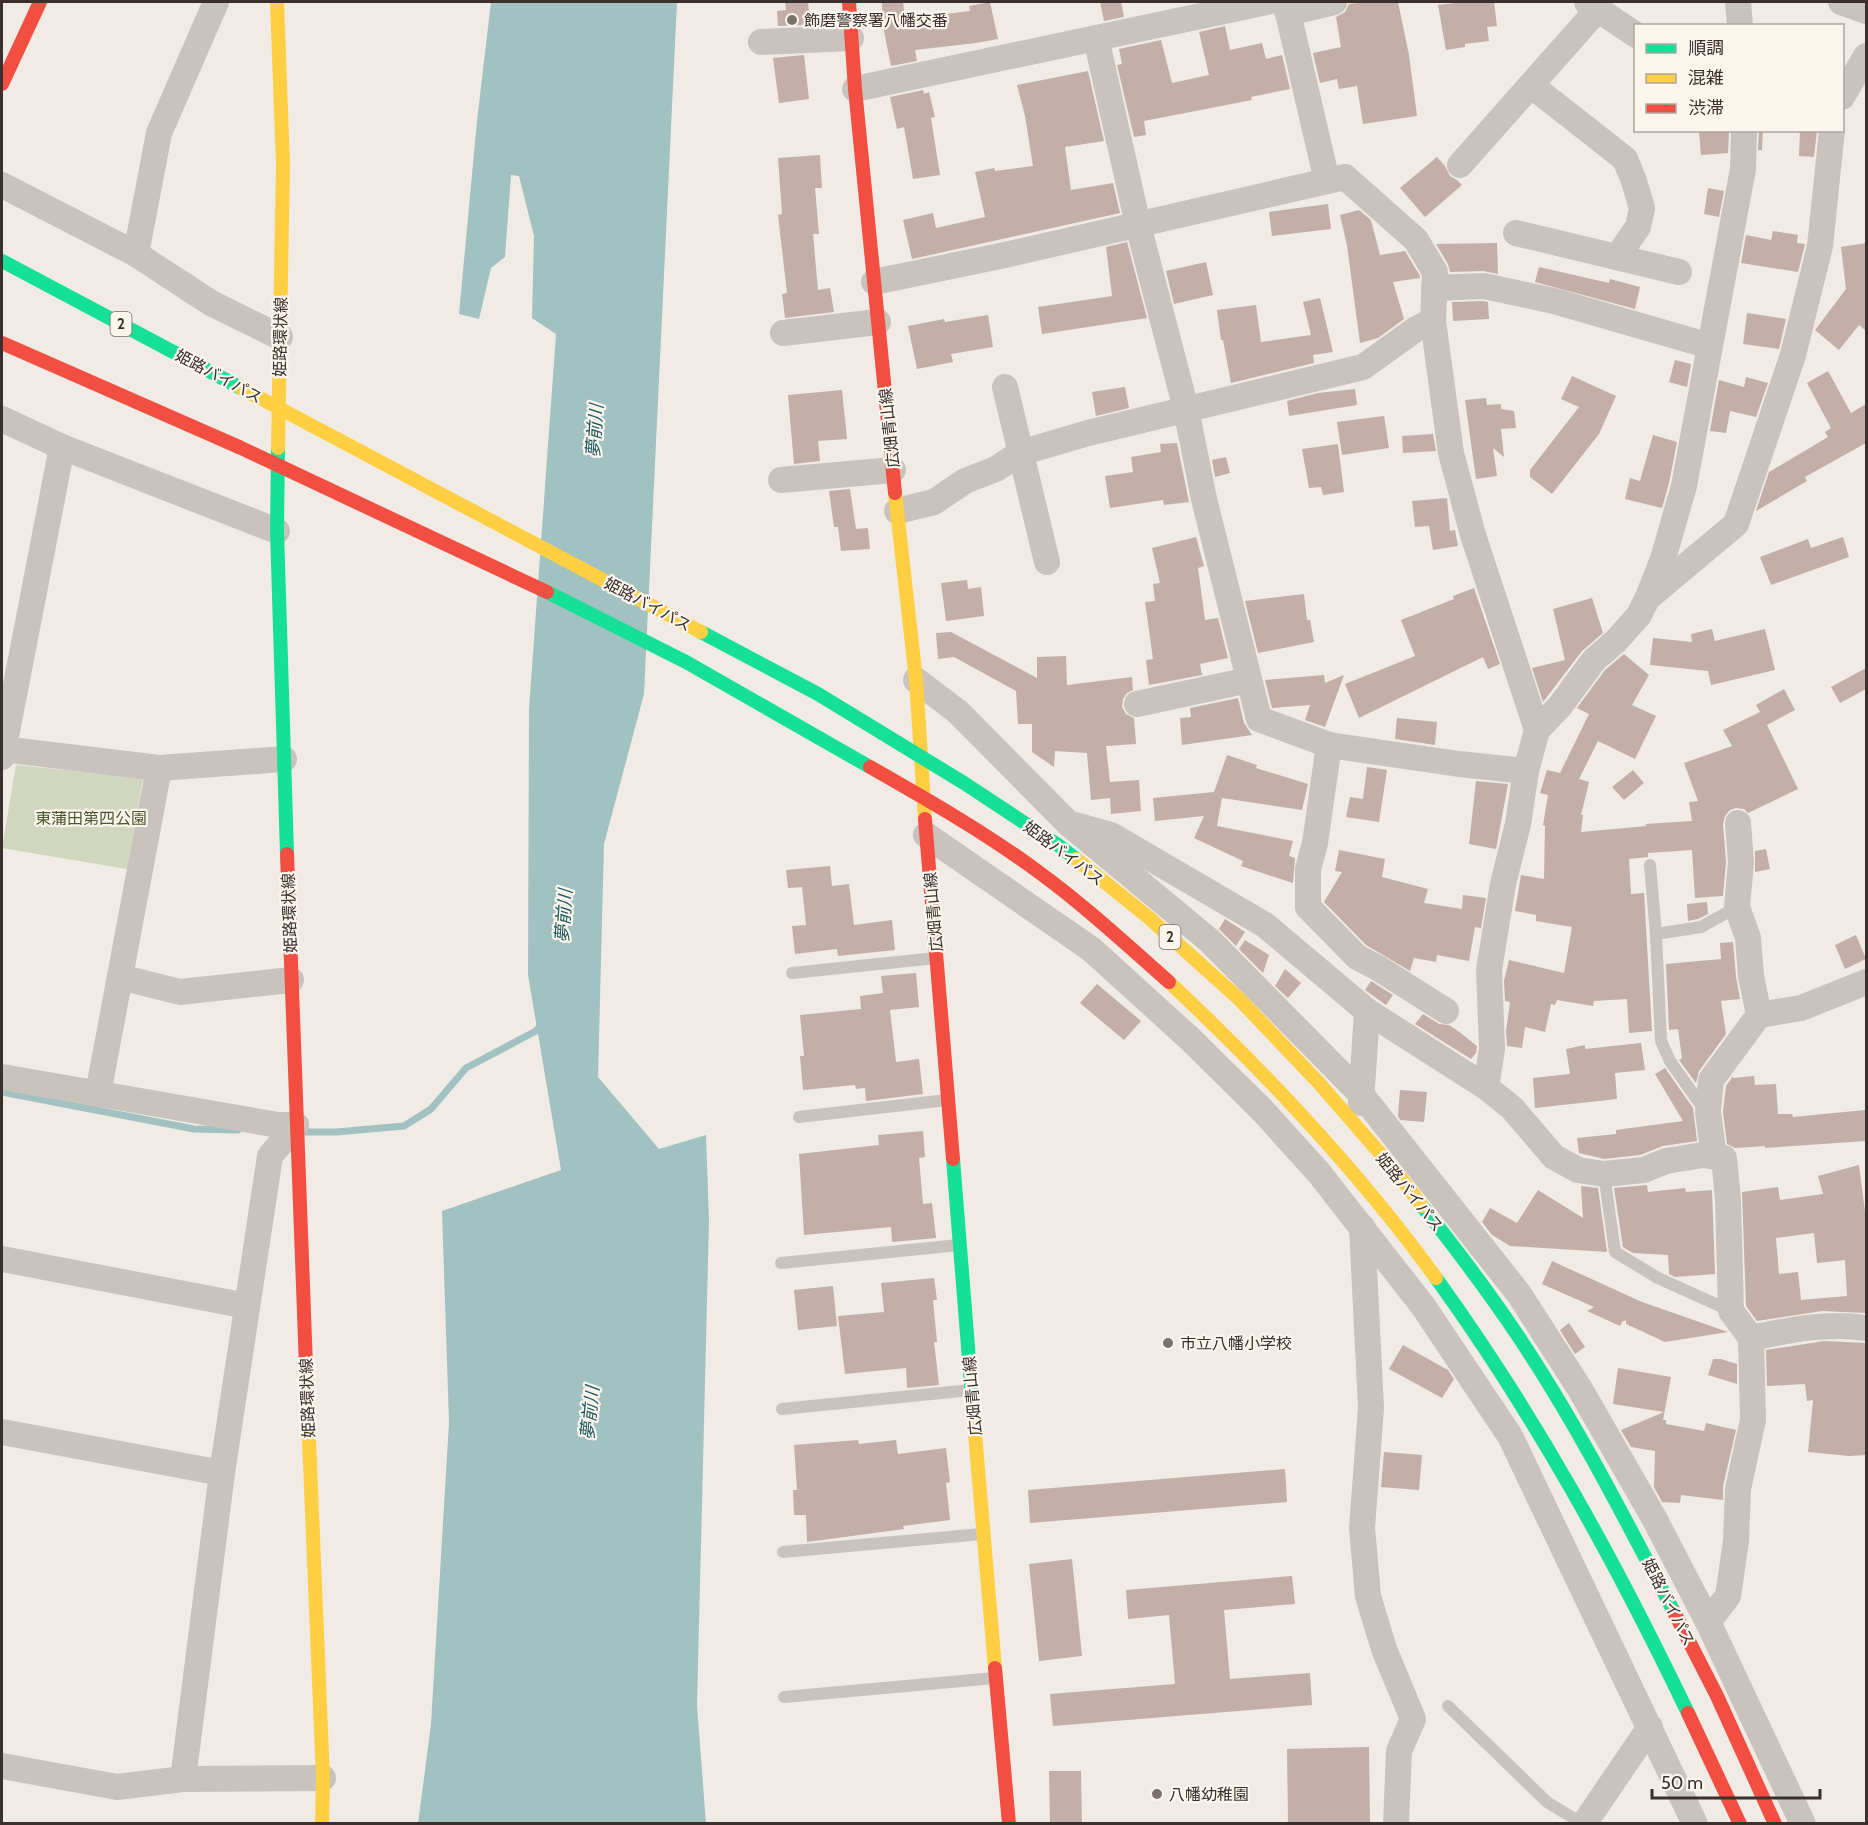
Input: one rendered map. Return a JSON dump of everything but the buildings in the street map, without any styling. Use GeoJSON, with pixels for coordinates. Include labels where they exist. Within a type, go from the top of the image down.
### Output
{"type":"FeatureCollection","features":[{"type":"Feature","properties":{"kind":"main road"},"geometry":{"type":"LineString","coordinates":[[2,84],[40,2]]}},
{"type":"Feature","properties":{"kind":"main road","name":"姫路環状線"},"geometry":{"type":"LineString","coordinates":[[278,2],[283,164],[277,531],[322,1824]]}},
{"type":"Feature","properties":{"kind":"main road","name":"広畑青山線"},"geometry":{"type":"LineString","coordinates":[[849,2],[874,282],[916,680],[926,834],[1009,1823]]}},
{"type":"Feature","properties":{"kind":"main road","name":"姫路バイパス"},"geometry":{"type":"LineString","coordinates":[[2,261],[818,694],[964,783],[1058,845],[1148,917],[1239,999],[1318,1082],[1398,1174],[1462,1257],[1522,1342],[1576,1430],[1626,1520],[1717,1696],[1775,1824]]}},
{"type":"Feature","properties":{"kind":"main road","name":"姫路バイパス"},"geometry":{"type":"LineString","coordinates":[[2,343],[238,447],[524,582],[687,663],[937,806],[1040,873],[1123,941],[1210,1020],[1291,1102],[1373,1195],[1435,1276],[1494,1361],[1548,1446],[1599,1537],[1688,1713],[1740,1824]]}},
{"type":"Feature","properties":{"kind":"main road"},"geometry":{"type":"LineString","coordinates":[[1725,1791],[1728,1824]]}},
{"type":"Feature","properties":{"kind":"street"},"geometry":{"type":"LineString","coordinates":[[136,254],[159,133],[216,2]]}},
{"type":"Feature","properties":{"kind":"street"},"geometry":{"type":"LineString","coordinates":[[855,89],[1096,38],[1280,5],[1334,2]]}},
{"type":"Feature","properties":{"kind":"street"},"geometry":{"type":"LineString","coordinates":[[1738,2],[1740,24]]}},
{"type":"Feature","properties":{"kind":"street"},"geometry":{"type":"LineString","coordinates":[[1841,2],[1866,11]]}},
{"type":"Feature","properties":{"kind":"street"},"geometry":{"type":"LineString","coordinates":[[1280,5],[1327,181]]}},
{"type":"Feature","properties":{"kind":"street"},"geometry":{"type":"LineString","coordinates":[[1460,165],[1532,86],[1593,5],[1634,34]]}},
{"type":"Feature","properties":{"kind":"street"},"geometry":{"type":"LineString","coordinates":[[761,42],[851,38]]}},
{"type":"Feature","properties":{"kind":"street"},"geometry":{"type":"LineString","coordinates":[[1096,38],[1138,225],[1186,408],[1204,499],[1259,718],[1329,745],[1459,764],[1526,771]]}},
{"type":"Feature","properties":{"kind":"street"},"geometry":{"type":"LineString","coordinates":[[1844,94],[1866,56]]}},
{"type":"Feature","properties":{"kind":"street"},"geometry":{"type":"LineString","coordinates":[[1532,86],[1625,159],[1642,208],[1638,226],[1617,257]]}},
{"type":"Feature","properties":{"kind":"street"},"geometry":{"type":"LineString","coordinates":[[1486,1087],[1492,1049],[1489,970],[1503,884],[1518,824],[1526,771],[1537,730],[1560,706],[1594,660],[1639,615],[1664,559],[1684,486],[1743,170],[1744,132]]}},
{"type":"Feature","properties":{"kind":"street"},"geometry":{"type":"LineString","coordinates":[[1648,597],[1736,524],[1793,354],[1820,246],[1832,132]]}},
{"type":"Feature","properties":{"kind":"street"},"geometry":{"type":"LineString","coordinates":[[874,282],[1138,225],[1345,177],[1416,240],[1435,272],[1433,321],[1451,453],[1473,535],[1537,730]]}},
{"type":"Feature","properties":{"kind":"street"},"geometry":{"type":"LineString","coordinates":[[2,185],[136,254],[211,303],[280,338]]}},
{"type":"Feature","properties":{"kind":"street"},"geometry":{"type":"LineString","coordinates":[[1516,233],[1679,272]]}},
{"type":"Feature","properties":{"kind":"street"},"geometry":{"type":"LineString","coordinates":[[1434,288],[1484,286],[1554,301],[1710,346]]}},
{"type":"Feature","properties":{"kind":"street"},"geometry":{"type":"LineString","coordinates":[[897,511],[934,502],[965,481],[996,469],[1020,453],[1186,408],[1363,367],[1416,329],[1433,321]]}},
{"type":"Feature","properties":{"kind":"street"},"geometry":{"type":"LineString","coordinates":[[783,333],[878,322]]}},
{"type":"Feature","properties":{"kind":"street"},"geometry":{"type":"LineString","coordinates":[[1005,387],[1047,562]]}},
{"type":"Feature","properties":{"kind":"street"},"geometry":{"type":"LineString","coordinates":[[2,419],[62,447],[277,531]]}},
{"type":"Feature","properties":{"kind":"street"},"geometry":{"type":"LineString","coordinates":[[62,447],[2,752],[159,768],[284,759]]}},
{"type":"Feature","properties":{"kind":"street"},"geometry":{"type":"LineString","coordinates":[[781,480],[893,470]]}},
{"type":"Feature","properties":{"kind":"street"},"geometry":{"type":"LineString","coordinates":[[916,680],[958,712],[1069,824],[1210,941],[1361,1094],[1519,1294],[1580,1389],[1654,1518],[1708,1622],[1803,1824]]}},
{"type":"Feature","properties":{"kind":"street"},"geometry":{"type":"LineString","coordinates":[[1137,704],[1250,680]]}},
{"type":"Feature","properties":{"kind":"street"},"geometry":{"type":"LineString","coordinates":[[1329,745],[1315,843],[1308,868],[1308,907],[1357,957],[1446,1011]]}},
{"type":"Feature","properties":{"kind":"street"},"geometry":{"type":"LineString","coordinates":[[98,1094],[159,768]]}},
{"type":"Feature","properties":{"kind":"street"},"geometry":{"type":"LineString","coordinates":[[1738,823],[1741,862],[1737,907],[1748,938],[1751,975],[1759,1015]]}},
{"type":"Feature","properties":{"kind":"street"},"geometry":{"type":"LineString","coordinates":[[1069,824],[1111,834],[1265,926],[1367,1011],[1486,1087],[1512,1108],[1554,1157],[1578,1170],[1604,1174],[1644,1170],[1666,1161],[1703,1155],[1724,1158],[1728,1199],[1731,1311],[1752,1338],[1753,1420],[1738,1489],[1736,1541],[1728,1596],[1708,1622]]}},
{"type":"Feature","properties":{"kind":"street"},"geometry":{"type":"LineString","coordinates":[[926,834],[1090,949],[1171,1021],[1263,1111],[1319,1173],[1424,1306],[1510,1436],[1695,1824]]}},
{"type":"Feature","properties":{"kind":"street"},"geometry":{"type":"LineString","coordinates":[[120,977],[180,992],[291,980]]}},
{"type":"Feature","properties":{"kind":"street"},"geometry":{"type":"LineString","coordinates":[[1714,1157],[1708,1112],[1711,1080],[1759,1015],[1801,1008],[1866,982]]}},
{"type":"Feature","properties":{"kind":"street"},"geometry":{"type":"LineString","coordinates":[[1367,1011],[1361,1094],[1362,1229],[1371,1408],[1362,1528],[1368,1596],[1384,1649],[1413,1719],[1399,1750],[1396,1824]]}},
{"type":"Feature","properties":{"kind":"street"},"geometry":{"type":"LineString","coordinates":[[2,1077],[278,1125],[296,1125]]}},
{"type":"Feature","properties":{"kind":"street"},"geometry":{"type":"LineString","coordinates":[[183,1779],[222,1473],[270,1156],[296,1125]]}},
{"type":"Feature","properties":{"kind":"street"},"geometry":{"type":"LineString","coordinates":[[2,1259],[247,1306]]}},
{"type":"Feature","properties":{"kind":"street"},"geometry":{"type":"LineString","coordinates":[[1752,1338],[1807,1328],[1846,1325],[1866,1328]]}},
{"type":"Feature","properties":{"kind":"street"},"geometry":{"type":"LineString","coordinates":[[2,1432],[222,1473]]}},
{"type":"Feature","properties":{"kind":"street"},"geometry":{"type":"LineString","coordinates":[[1583,1824],[1650,1727]]}},
{"type":"Feature","properties":{"kind":"street"},"geometry":{"type":"LineString","coordinates":[[2,1766],[117,1787],[183,1779],[322,1778]]}},
{"type":"Feature","properties":{"kind":"lane"},"geometry":{"type":"LineString","coordinates":[[1650,865],[1661,1041],[1670,1061],[1708,1112]]}},
{"type":"Feature","properties":{"kind":"lane"},"geometry":{"type":"LineString","coordinates":[[1656,934],[1701,927],[1737,907]]}},
{"type":"Feature","properties":{"kind":"lane"},"geometry":{"type":"LineString","coordinates":[[792,973],[937,958]]}},
{"type":"Feature","properties":{"kind":"lane"},"geometry":{"type":"LineString","coordinates":[[799,1117],[948,1100]]}},
{"type":"Feature","properties":{"kind":"lane"},"geometry":{"type":"LineString","coordinates":[[1604,1174],[1615,1252],[1658,1278],[1731,1311]]}},
{"type":"Feature","properties":{"kind":"lane"},"geometry":{"type":"LineString","coordinates":[[781,1263],[960,1245]]}},
{"type":"Feature","properties":{"kind":"lane"},"geometry":{"type":"LineString","coordinates":[[782,1409],[972,1390]]}},
{"type":"Feature","properties":{"kind":"lane"},"geometry":{"type":"LineString","coordinates":[[783,1552],[983,1533]]}},
{"type":"Feature","properties":{"kind":"lane"},"geometry":{"type":"LineString","coordinates":[[784,1697],[996,1677]]}},
{"type":"Feature","properties":{"kind":"lane"},"geometry":{"type":"LineString","coordinates":[[1448,1706],[1547,1802],[1583,1824]]}},
{"type":"Feature","properties":{"kind":"lane"},"geometry":{"type":"LineString","coordinates":[[994,1824],[1009,1823]]}},
{"type":"Feature","properties":{"kind":"green space","name":"東蒲田第四公園"},"geometry":{"type":"Polygon","coordinates":[[[16,765],[143,778],[127,869],[2,848],[16,765]]]}},
{"type":"Feature","properties":{"kind":"water","name":"夢前川"},"geometry":{"type":"Polygon","coordinates":[[[491,2],[677,2],[644,694],[604,844],[598,1077],[659,1149],[706,1135],[709,1220],[697,1706],[706,1823],[418,1824],[431,1724],[449,1422],[442,1211],[561,1170],[528,975],[529,709],[556,334],[532,318],[534,236],[519,176],[511,175],[505,257],[491,268],[479,319],[459,314],[491,2]]]}},
{"type":"Feature","properties":{"kind":"waterway"},"geometry":{"type":"LineString","coordinates":[[303,1132],[336,1132],[404,1126],[431,1109],[466,1068],[536,1031],[541,1025]]}},
{"type":"Feature","properties":{"kind":"waterway"},"geometry":{"type":"LineString","coordinates":[[2,1092],[194,1129],[238,1130]]}},
{"type":"Feature","properties":{"kind":"traffic: fast"},"geometry":{"type":"LineString","coordinates":[[2,261],[241,388]]}},
{"type":"Feature","properties":{"kind":"traffic: fast"},"geometry":{"type":"LineString","coordinates":[[278,448],[277,531],[287,854]]}},
{"type":"Feature","properties":{"kind":"traffic: fast"},"geometry":{"type":"LineString","coordinates":[[547,592],[686,662],[870,767]]}},
{"type":"Feature","properties":{"kind":"traffic: fast"},"geometry":{"type":"LineString","coordinates":[[701,632],[818,694],[964,783],[1076,859]]}},
{"type":"Feature","properties":{"kind":"traffic: fast"},"geometry":{"type":"LineString","coordinates":[[953,1159],[973,1410]]}},
{"type":"Feature","properties":{"kind":"traffic: fast"},"geometry":{"type":"LineString","coordinates":[[1422,1206],[1486,1290],[1543,1375],[1601,1475],[1674,1612]]}},
{"type":"Feature","properties":{"kind":"traffic: fast"},"geometry":{"type":"LineString","coordinates":[[1436,1278],[1507,1382],[1572,1490],[1632,1600],[1688,1713]]}},
{"type":"Feature","properties":{"kind":"traffic: slow"},"geometry":{"type":"LineString","coordinates":[[277,2],[283,164],[278,448]]}},
{"type":"Feature","properties":{"kind":"traffic: slow"},"geometry":{"type":"LineString","coordinates":[[241,388],[701,632]]}},
{"type":"Feature","properties":{"kind":"traffic: slow"},"geometry":{"type":"LineString","coordinates":[[895,493],[916,680],[925,819]]}},
{"type":"Feature","properties":{"kind":"traffic: slow"},"geometry":{"type":"LineString","coordinates":[[1076,859],[1148,917],[1239,999],[1318,1082],[1398,1174],[1422,1206]]}},
{"type":"Feature","properties":{"kind":"traffic: slow"},"geometry":{"type":"LineString","coordinates":[[1169,982],[1241,1051],[1310,1124],[1375,1199],[1436,1278]]}},
{"type":"Feature","properties":{"kind":"traffic: slow"},"geometry":{"type":"LineString","coordinates":[[306,1367],[323,1778],[322,1824]]}},
{"type":"Feature","properties":{"kind":"traffic: slow"},"geometry":{"type":"LineString","coordinates":[[973,1410],[995,1668]]}},
{"type":"Feature","properties":{"kind":"traffic: jam"},"geometry":{"type":"LineString","coordinates":[[2,84],[40,2]]}},
{"type":"Feature","properties":{"kind":"traffic: jam"},"geometry":{"type":"LineString","coordinates":[[849,2],[855,89],[895,493]]}},
{"type":"Feature","properties":{"kind":"traffic: jam"},"geometry":{"type":"LineString","coordinates":[[2,343],[239,447]]}},
{"type":"Feature","properties":{"kind":"traffic: jam"},"geometry":{"type":"LineString","coordinates":[[239,447],[547,592]]}},
{"type":"Feature","properties":{"kind":"traffic: jam"},"geometry":{"type":"LineString","coordinates":[[870,767],[935,804],[1020,858],[1090,912],[1169,982]]}},
{"type":"Feature","properties":{"kind":"traffic: jam"},"geometry":{"type":"LineString","coordinates":[[925,819],[953,1159]]}},
{"type":"Feature","properties":{"kind":"traffic: jam"},"geometry":{"type":"LineString","coordinates":[[287,854],[306,1367]]}},
{"type":"Feature","properties":{"kind":"traffic: jam"},"geometry":{"type":"LineString","coordinates":[[1674,1612],[1717,1696],[1775,1824]]}},
{"type":"Feature","properties":{"kind":"traffic: jam"},"geometry":{"type":"LineString","coordinates":[[995,1668],[1009,1824]]}},
{"type":"Feature","properties":{"kind":"traffic: jam"},"geometry":{"type":"LineString","coordinates":[[1688,1713],[1740,1824]]}},
{"type":"Feature","properties":{"kind":"place","name":"飾磨警察署八幡交番"},"geometry":{"type":"Point","coordinates":[792,20]}},
{"type":"Feature","properties":{"kind":"place","name":"市立八幡小学校"},"geometry":{"type":"Point","coordinates":[1168,1343]}},
{"type":"Feature","properties":{"kind":"place","name":"八幡幼稚園"},"geometry":{"type":"Point","coordinates":[1157,1794]}}]}
